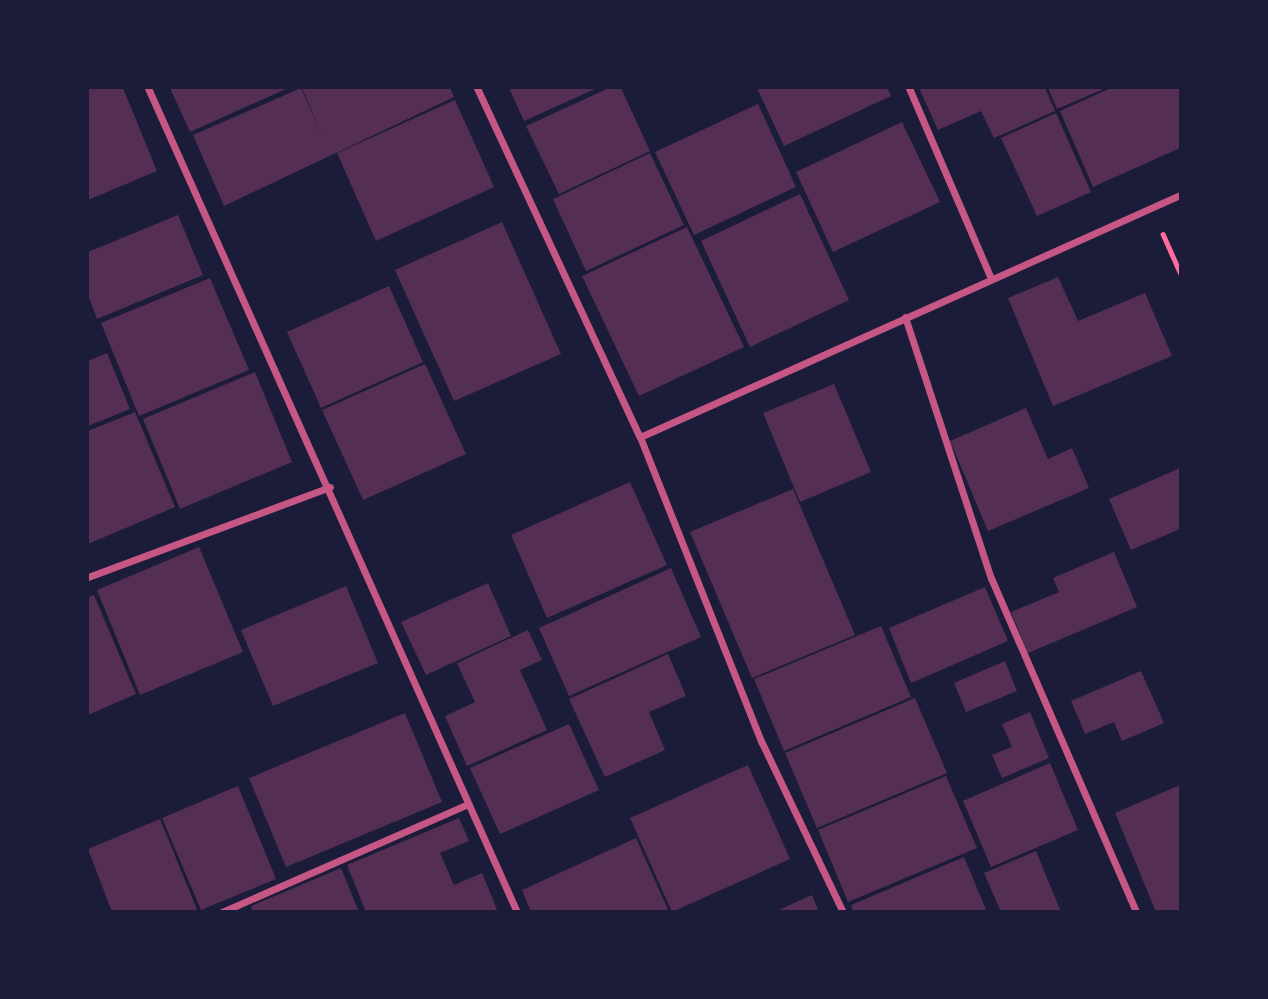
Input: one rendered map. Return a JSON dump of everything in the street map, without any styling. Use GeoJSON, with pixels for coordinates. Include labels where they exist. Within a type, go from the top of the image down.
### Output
{"type":"FeatureCollection","features":[{"type":"Feature","properties":{"kind":"street"},"geometry":{"type":"LineString","coordinates":[[148,88],[330,487],[517,912]]}},
{"type":"Feature","properties":{"kind":"street"},"geometry":{"type":"LineString","coordinates":[[477,88],[640,437],[762,743],[844,912]]}},
{"type":"Feature","properties":{"kind":"street"},"geometry":{"type":"LineString","coordinates":[[909,88],[991,278]]}},
{"type":"Feature","properties":{"kind":"street"},"geometry":{"type":"LineString","coordinates":[[640,437],[1181,195]]}},
{"type":"Feature","properties":{"kind":"street"},"geometry":{"type":"LineString","coordinates":[[905,317],[991,578],[1136,912]]}},
{"type":"Feature","properties":{"kind":"street"},"geometry":{"type":"LineString","coordinates":[[88,577],[330,487]]}},
{"type":"Feature","properties":{"kind":"street"},"geometry":{"type":"LineString","coordinates":[[222,912],[468,804]]}},
{"type":"Feature","properties":{"kind":"path"},"geometry":{"type":"LineString","coordinates":[[1152,208],[1181,272]]}},
{"type":"Feature","properties":{"kind":"building"},"geometry":{"type":"Polygon","coordinates":[[[88,88],[123,88],[157,171],[88,200],[88,88]]]}},
{"type":"Feature","properties":{"kind":"building"},"geometry":{"type":"Polygon","coordinates":[[[170,88],[288,88],[190,132],[170,88]]]}},
{"type":"Feature","properties":{"kind":"building"},"geometry":{"type":"Polygon","coordinates":[[[301,88],[324,140],[302,88],[450,88],[454,97],[224,206],[193,135],[301,88]]]}},
{"type":"Feature","properties":{"kind":"building"},"geometry":{"type":"Polygon","coordinates":[[[509,88],[597,88],[524,121],[509,88]]]}},
{"type":"Feature","properties":{"kind":"building"},"geometry":{"type":"Polygon","coordinates":[[[609,88],[621,88],[650,151],[559,194],[526,126],[609,88]]]}},
{"type":"Feature","properties":{"kind":"building"},"geometry":{"type":"Polygon","coordinates":[[[757,88],[887,88],[891,96],[784,146],[757,88]]]}},
{"type":"Feature","properties":{"kind":"building"},"geometry":{"type":"Polygon","coordinates":[[[919,88],[1045,88],[1055,111],[994,138],[981,111],[938,130],[919,88]]]}},
{"type":"Feature","properties":{"kind":"building"},"geometry":{"type":"Polygon","coordinates":[[[1048,88],[1106,88],[1057,109],[1048,88]]]}},
{"type":"Feature","properties":{"kind":"building"},"geometry":{"type":"Polygon","coordinates":[[[1111,88],[1180,88],[1180,148],[1093,187],[1060,111],[1111,88]]]}},
{"type":"Feature","properties":{"kind":"building"},"geometry":{"type":"Polygon","coordinates":[[[455,100],[494,187],[376,241],[337,153],[455,100]]]}},
{"type":"Feature","properties":{"kind":"building"},"geometry":{"type":"Polygon","coordinates":[[[758,104],[796,187],[694,235],[655,152],[758,104]]]}},
{"type":"Feature","properties":{"kind":"building"},"geometry":{"type":"Polygon","coordinates":[[[1056,113],[1091,192],[1037,216],[1001,138],[1056,113]]]}},
{"type":"Feature","properties":{"kind":"building"},"geometry":{"type":"Polygon","coordinates":[[[902,122],[940,202],[833,252],[796,172],[902,122]]]}},
{"type":"Feature","properties":{"kind":"building"},"geometry":{"type":"Polygon","coordinates":[[[650,153],[684,225],[586,271],[553,199],[650,153]]]}},
{"type":"Feature","properties":{"kind":"building"},"geometry":{"type":"Polygon","coordinates":[[[800,194],[849,300],[750,347],[701,241],[800,194]]]}},
{"type":"Feature","properties":{"kind":"building"},"geometry":{"type":"Polygon","coordinates":[[[178,215],[203,275],[97,319],[88,295],[88,252],[178,215]]]}},
{"type":"Feature","properties":{"kind":"building"},"geometry":{"type":"Polygon","coordinates":[[[502,222],[561,354],[454,401],[395,270],[502,222]]]}},
{"type":"Feature","properties":{"kind":"building"},"geometry":{"type":"Polygon","coordinates":[[[687,227],[744,347],[639,396],[582,276],[687,227]]]}},
{"type":"Feature","properties":{"kind":"building"},"geometry":{"type":"Polygon","coordinates":[[[1058,277],[1078,321],[1145,293],[1172,356],[1053,406],[1008,298],[1058,277]]]}},
{"type":"Feature","properties":{"kind":"building"},"geometry":{"type":"Polygon","coordinates":[[[210,278],[249,370],[139,416],[101,323],[210,278]]]}},
{"type":"Feature","properties":{"kind":"building"},"geometry":{"type":"Polygon","coordinates":[[[389,286],[423,362],[321,408],[287,332],[389,286]]]}},
{"type":"Feature","properties":{"kind":"building"},"geometry":{"type":"Polygon","coordinates":[[[107,353],[130,409],[88,426],[88,361],[107,353]]]}},
{"type":"Feature","properties":{"kind":"building"},"geometry":{"type":"Polygon","coordinates":[[[425,364],[466,454],[363,500],[322,410],[425,364]]]}},
{"type":"Feature","properties":{"kind":"building"},"geometry":{"type":"Polygon","coordinates":[[[255,372],[292,462],[180,509],[143,419],[255,372]]]}},
{"type":"Feature","properties":{"kind":"building"},"geometry":{"type":"Polygon","coordinates":[[[834,384],[871,472],[800,502],[763,413],[834,384]]]}},
{"type":"Feature","properties":{"kind":"building"},"geometry":{"type":"Polygon","coordinates":[[[1026,408],[1048,459],[1072,448],[1089,488],[988,531],[950,441],[1026,408]]]}},
{"type":"Feature","properties":{"kind":"building"},"geometry":{"type":"Polygon","coordinates":[[[135,412],[175,507],[88,544],[88,431],[135,412]]]}},
{"type":"Feature","properties":{"kind":"building"},"geometry":{"type":"Polygon","coordinates":[[[1180,468],[1180,529],[1131,550],[1109,499],[1180,468]]]}},
{"type":"Feature","properties":{"kind":"building"},"geometry":{"type":"Polygon","coordinates":[[[630,482],[667,565],[547,618],[511,535],[630,482]]]}},
{"type":"Feature","properties":{"kind":"building"},"geometry":{"type":"Polygon","coordinates":[[[793,489],[855,635],[752,678],[690,532],[793,489]]]}},
{"type":"Feature","properties":{"kind":"building"},"geometry":{"type":"Polygon","coordinates":[[[199,547],[243,652],[140,695],[97,590],[199,547]]]}},
{"type":"Feature","properties":{"kind":"building"},"geometry":{"type":"Polygon","coordinates":[[[1114,552],[1137,607],[1028,653],[1011,612],[1059,592],[1053,578],[1114,552]]]}},
{"type":"Feature","properties":{"kind":"building"},"geometry":{"type":"Polygon","coordinates":[[[671,568],[701,637],[569,696],[539,628],[671,568]]]}},
{"type":"Feature","properties":{"kind":"building"},"geometry":{"type":"Polygon","coordinates":[[[488,583],[511,636],[426,675],[401,622],[488,583]]]}},
{"type":"Feature","properties":{"kind":"building"},"geometry":{"type":"Polygon","coordinates":[[[346,586],[378,663],[273,706],[241,630],[346,586]]]}},
{"type":"Feature","properties":{"kind":"building"},"geometry":{"type":"Polygon","coordinates":[[[985,587],[1008,641],[911,683],[889,628],[985,587]]]}},
{"type":"Feature","properties":{"kind":"building"},"geometry":{"type":"Polygon","coordinates":[[[94,595],[136,694],[88,715],[88,597],[94,595]]]}},
{"type":"Feature","properties":{"kind":"building"},"geometry":{"type":"Polygon","coordinates":[[[881,626],[911,697],[784,751],[754,679],[881,626]]]}},
{"type":"Feature","properties":{"kind":"building"},"geometry":{"type":"Polygon","coordinates":[[[528,630],[542,660],[520,670],[547,730],[467,766],[445,716],[475,702],[457,663],[528,630]]]}},
{"type":"Feature","properties":{"kind":"building"},"geometry":{"type":"Polygon","coordinates":[[[668,654],[686,696],[649,712],[665,750],[605,777],[569,699],[668,654]]]}},
{"type":"Feature","properties":{"kind":"building"},"geometry":{"type":"Polygon","coordinates":[[[1005,661],[1017,691],[966,712],[954,683],[1005,661]]]}},
{"type":"Feature","properties":{"kind":"building"},"geometry":{"type":"Polygon","coordinates":[[[1141,671],[1164,723],[1122,741],[1114,722],[1085,734],[1071,701],[1141,671]]]}},
{"type":"Feature","properties":{"kind":"building"},"geometry":{"type":"Polygon","coordinates":[[[915,698],[947,773],[817,828],[785,753],[915,698]]]}},
{"type":"Feature","properties":{"kind":"building"},"geometry":{"type":"Polygon","coordinates":[[[1030,712],[1049,758],[1002,778],[992,755],[1012,747],[1002,724],[1030,712]]]}},
{"type":"Feature","properties":{"kind":"building"},"geometry":{"type":"Polygon","coordinates":[[[405,713],[442,802],[286,867],[249,778],[405,713]]]}},
{"type":"Feature","properties":{"kind":"building"},"geometry":{"type":"Polygon","coordinates":[[[569,724],[599,790],[500,834],[470,768],[569,724]]]}},
{"type":"Feature","properties":{"kind":"building"},"geometry":{"type":"Polygon","coordinates":[[[1050,763],[1078,830],[991,867],[963,801],[1050,763]]]}},
{"type":"Feature","properties":{"kind":"building"},"geometry":{"type":"Polygon","coordinates":[[[748,765],[790,859],[672,912],[630,818],[748,765]]]}},
{"type":"Feature","properties":{"kind":"building"},"geometry":{"type":"Polygon","coordinates":[[[946,776],[977,848],[848,902],[818,830],[946,776]]]}},
{"type":"Feature","properties":{"kind":"building"},"geometry":{"type":"Polygon","coordinates":[[[1180,785],[1180,912],[1156,912],[1115,813],[1180,785]]]}},
{"type":"Feature","properties":{"kind":"building"},"geometry":{"type":"Polygon","coordinates":[[[238,786],[276,879],[201,910],[162,818],[238,786]]]}},
{"type":"Feature","properties":{"kind":"building"},"geometry":{"type":"Polygon","coordinates":[[[459,818],[469,841],[440,853],[454,885],[482,873],[498,912],[366,912],[347,865],[459,818]]]}},
{"type":"Feature","properties":{"kind":"building"},"geometry":{"type":"Polygon","coordinates":[[[160,819],[198,912],[112,912],[88,849],[160,819]]]}},
{"type":"Feature","properties":{"kind":"building"},"geometry":{"type":"Polygon","coordinates":[[[636,838],[669,912],[531,912],[522,890],[636,838]]]}},
{"type":"Feature","properties":{"kind":"building"},"geometry":{"type":"Polygon","coordinates":[[[1036,851],[1061,912],[1001,912],[984,873],[1036,851]]]}},
{"type":"Feature","properties":{"kind":"building"},"geometry":{"type":"Polygon","coordinates":[[[964,857],[987,912],[853,912],[851,905],[964,857]]]}},
{"type":"Feature","properties":{"kind":"building"},"geometry":{"type":"Polygon","coordinates":[[[341,868],[359,912],[253,912],[251,906],[341,868]]]}},
{"type":"Feature","properties":{"kind":"building"},"geometry":{"type":"Polygon","coordinates":[[[812,895],[819,912],[774,912],[812,895]]]}}]}
